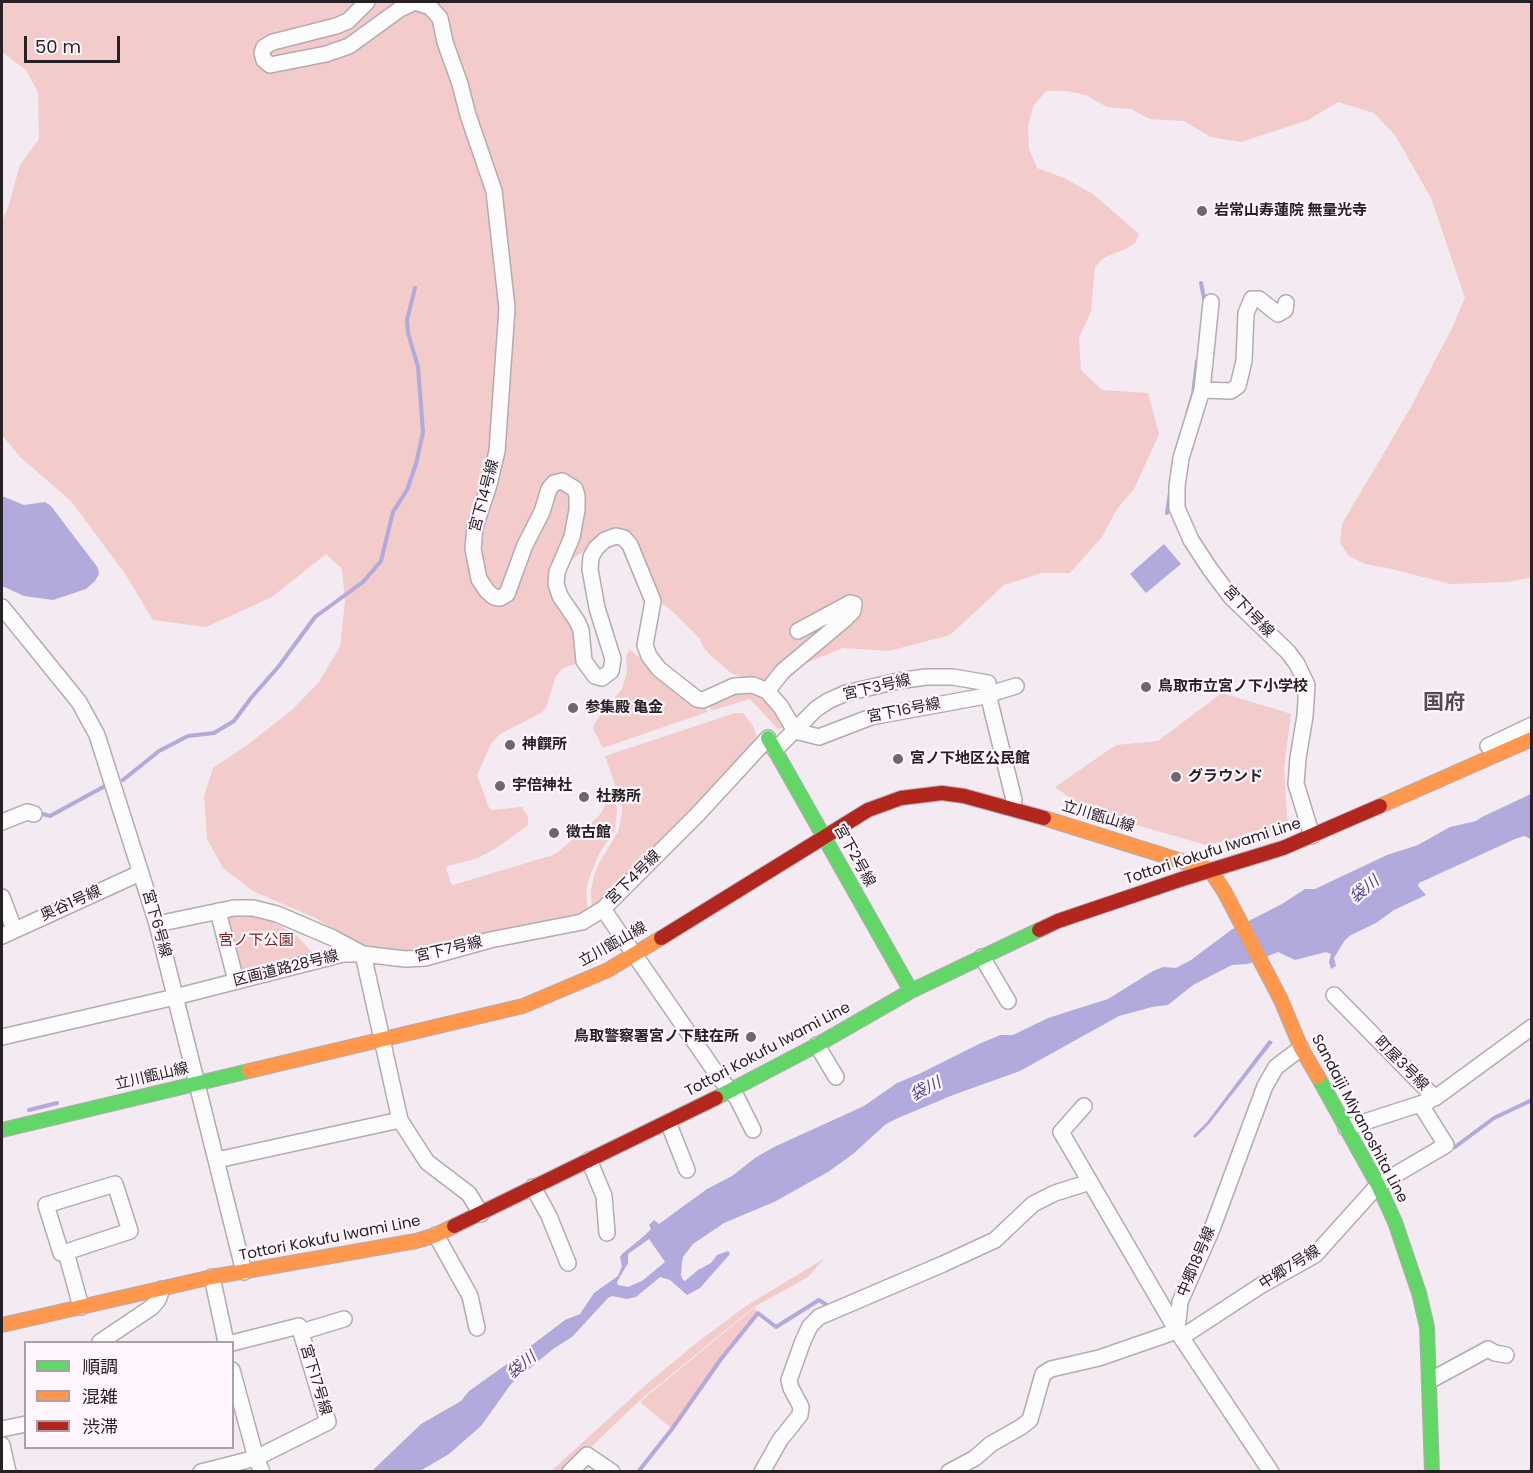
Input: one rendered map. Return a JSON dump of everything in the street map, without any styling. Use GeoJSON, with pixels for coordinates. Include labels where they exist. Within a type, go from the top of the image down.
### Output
{"type":"FeatureCollection","features":[{"type":"Feature","properties":{"kind":"main road","name":"宮下2号線"},"geometry":{"type":"LineString","coordinates":[[772,744],[911,991]]}},
{"type":"Feature","properties":{"kind":"main road","name":"Tottori Kokufu Iwami Line"},"geometry":{"type":"LineString","coordinates":[[2,1325],[212,1277],[416,1241],[436,1235],[481,1215],[731,1090],[817,1045],[911,991],[1058,921],[1283,848],[1311,831],[1530,747]]}},
{"type":"Feature","properties":{"kind":"main road","name":"立川甑山線"},"geometry":{"type":"LineString","coordinates":[[2,1130],[523,1006],[599,974],[868,810],[909,796],[942,793],[964,796],[1015,809],[1210,870]]}},
{"type":"Feature","properties":{"kind":"main road","name":"Sandaiji Miyanoshita Line"},"geometry":{"type":"LineString","coordinates":[[1210,870],[1224,891],[1281,1000],[1301,1048],[1378,1185],[1395,1222],[1419,1293],[1427,1327],[1431,1380],[1432,1472]]}},
{"type":"Feature","properties":{"kind":"street","name":"宮下14号線"},"geometry":{"type":"LineString","coordinates":[[367,2],[348,21],[273,42],[264,47],[262,53],[264,60],[270,65],[326,54],[349,46],[400,9],[415,2],[430,7],[440,18],[448,53],[494,191],[507,308],[497,451],[475,527],[473,549],[479,579],[494,597],[500,598],[507,594],[525,545],[542,512],[549,489],[554,483],[562,481],[575,489],[577,496],[575,524],[557,572],[556,584],[560,596],[581,630],[584,660],[595,676],[602,678],[611,671],[613,659],[597,608],[590,570],[591,557],[596,548],[605,540],[616,536],[624,538],[634,552],[653,601],[645,645],[649,656],[659,669],[697,699],[703,700],[743,684],[753,685],[767,691]]}},
{"type":"Feature","properties":{"kind":"street"},"geometry":{"type":"LineString","coordinates":[[1202,390],[1231,391],[1238,386],[1244,361],[1246,313],[1252,299],[1259,299],[1278,314],[1285,309],[1286,303]]}},
{"type":"Feature","properties":{"kind":"street","name":"宮下1号線"},"geometry":{"type":"LineString","coordinates":[[1211,302],[1202,390],[1181,458],[1177,508],[1180,520],[1210,569],[1231,597],[1293,658],[1307,685],[1296,784],[1311,831]]}},
{"type":"Feature","properties":{"kind":"street"},"geometry":{"type":"LineString","coordinates":[[795,731],[782,707],[767,691],[783,671],[853,611],[854,604],[850,603],[798,631]]}},
{"type":"Feature","properties":{"kind":"street","name":"宮下6号線"},"geometry":{"type":"LineString","coordinates":[[2,607],[79,702],[97,735],[157,924],[244,1272]]}},
{"type":"Feature","properties":{"kind":"street","name":"宮下3号線"},"geometry":{"type":"LineString","coordinates":[[772,744],[795,731],[816,709],[846,693],[898,681],[926,677],[953,677],[987,683],[988,694]]}},
{"type":"Feature","properties":{"kind":"street","name":"宮下16号線"},"geometry":{"type":"LineString","coordinates":[[795,731],[819,737],[871,717],[980,697],[1016,686]]}},
{"type":"Feature","properties":{"kind":"street"},"geometry":{"type":"LineString","coordinates":[[988,694],[1014,800]]}},
{"type":"Feature","properties":{"kind":"street"},"geometry":{"type":"LineString","coordinates":[[1311,831],[1532,725]]}},
{"type":"Feature","properties":{"kind":"street","name":"宮下4号線"},"geometry":{"type":"LineString","coordinates":[[753,1130],[731,1090],[721,1080],[603,909],[772,744]]}},
{"type":"Feature","properties":{"kind":"street"},"geometry":{"type":"LineString","coordinates":[[2,822],[27,812],[34,814]]}},
{"type":"Feature","properties":{"kind":"street","name":"奥谷1号線"},"geometry":{"type":"LineString","coordinates":[[8,933],[140,873]]}},
{"type":"Feature","properties":{"kind":"street"},"geometry":{"type":"LineString","coordinates":[[2,897],[8,933]]}},
{"type":"Feature","properties":{"kind":"street","name":"宮下7号線"},"geometry":{"type":"LineString","coordinates":[[157,924],[234,908],[253,908],[277,914],[333,938],[363,954],[377,957],[425,958],[490,940],[582,922],[603,909]]}},
{"type":"Feature","properties":{"kind":"street"},"geometry":{"type":"LineString","coordinates":[[218,911],[236,981]]}},
{"type":"Feature","properties":{"kind":"street","name":"区画道路28号線"},"geometry":{"type":"LineString","coordinates":[[2,1037],[175,997],[343,954],[363,954]]}},
{"type":"Feature","properties":{"kind":"street"},"geometry":{"type":"LineString","coordinates":[[363,954],[400,1120],[427,1162],[469,1194],[481,1215]]}},
{"type":"Feature","properties":{"kind":"street"},"geometry":{"type":"LineString","coordinates":[[982,957],[1008,1001]]}},
{"type":"Feature","properties":{"kind":"street","name":"町屋3号線"},"geometry":{"type":"LineString","coordinates":[[1334,995],[1435,1098],[1532,1027]]}},
{"type":"Feature","properties":{"kind":"street"},"geometry":{"type":"LineString","coordinates":[[817,1045],[836,1077]]}},
{"type":"Feature","properties":{"kind":"street","name":"中郷18号線"},"geometry":{"type":"LineString","coordinates":[[1180,1334],[1180,1302],[1214,1225],[1265,1086],[1276,1067],[1301,1048]]}},
{"type":"Feature","properties":{"kind":"street"},"geometry":{"type":"LineString","coordinates":[[1346,1128],[1420,1105],[1435,1098]]}},
{"type":"Feature","properties":{"kind":"street","name":"中郷7号線"},"geometry":{"type":"LineString","coordinates":[[977,1465],[992,1444],[1030,1420],[1043,1374],[1051,1369],[1099,1358],[1180,1334],[1315,1255],[1378,1185],[1446,1145],[1420,1105]]}},
{"type":"Feature","properties":{"kind":"street"},"geometry":{"type":"LineString","coordinates":[[1084,1106],[1061,1132],[1180,1334],[1271,1472]]}},
{"type":"Feature","properties":{"kind":"street"},"geometry":{"type":"LineString","coordinates":[[217,1160],[400,1120]]}},
{"type":"Feature","properties":{"kind":"street"},"geometry":{"type":"LineString","coordinates":[[668,1122],[687,1170]]}},
{"type":"Feature","properties":{"kind":"street"},"geometry":{"type":"LineString","coordinates":[[590,1160],[604,1196],[607,1233]]}},
{"type":"Feature","properties":{"kind":"street"},"geometry":{"type":"LineString","coordinates":[[762,1472],[780,1440],[800,1415],[801,1407],[789,1380],[810,1326],[819,1317],[995,1240],[1033,1204],[1055,1193],[1090,1182]]}},
{"type":"Feature","properties":{"kind":"street"},"geometry":{"type":"LineString","coordinates":[[114,1185],[130,1231],[66,1252],[61,1253],[46,1205],[114,1185]]}},
{"type":"Feature","properties":{"kind":"street"},"geometry":{"type":"LineString","coordinates":[[533,1187],[549,1216],[568,1263]]}},
{"type":"Feature","properties":{"kind":"street"},"geometry":{"type":"LineString","coordinates":[[436,1235],[470,1296],[477,1328]]}},
{"type":"Feature","properties":{"kind":"street"},"geometry":{"type":"LineString","coordinates":[[66,1252],[81,1307]]}},
{"type":"Feature","properties":{"kind":"street"},"geometry":{"type":"LineString","coordinates":[[212,1277],[226,1341]]}},
{"type":"Feature","properties":{"kind":"street"},"geometry":{"type":"LineString","coordinates":[[101,1341],[152,1307],[158,1300],[162,1289]]}},
{"type":"Feature","properties":{"kind":"street"},"geometry":{"type":"LineString","coordinates":[[301,1332],[344,1319]]}},
{"type":"Feature","properties":{"kind":"street","name":"宮下17号線"},"geometry":{"type":"LineString","coordinates":[[234,1342],[299,1326],[328,1422],[259,1465]]}},
{"type":"Feature","properties":{"kind":"street"},"geometry":{"type":"LineString","coordinates":[[1431,1380],[1488,1349],[1506,1355]]}},
{"type":"Feature","properties":{"kind":"street"},"geometry":{"type":"LineString","coordinates":[[201,1472],[259,1465],[234,1377]]}},
{"type":"Feature","properties":{"kind":"street"},"geometry":{"type":"LineString","coordinates":[[2,1429],[24,1424]]}},
{"type":"Feature","properties":{"kind":"street"},"geometry":{"type":"LineString","coordinates":[[2,1445],[8,1472]]}},
{"type":"Feature","properties":{"kind":"street"},"geometry":{"type":"LineString","coordinates":[[570,1472],[587,1455],[612,1472]]}},
{"type":"Feature","properties":{"kind":"street"},"geometry":{"type":"LineString","coordinates":[[949,1472],[977,1465]]}},
{"type":"Feature","properties":{"kind":"green space"},"geometry":{"type":"Polygon","coordinates":[[[2,2],[1531,2],[1531,577],[1508,582],[1450,584],[1365,564],[1349,556],[1340,543],[1342,524],[1411,407],[1465,298],[1431,198],[1395,135],[1374,113],[1338,102],[1308,120],[1241,142],[1211,137],[1184,121],[1150,119],[1131,109],[1107,107],[1086,95],[1067,91],[1046,91],[1033,106],[1028,127],[1029,149],[1037,168],[1064,178],[1093,194],[1139,234],[1135,243],[1105,257],[1095,267],[1091,311],[1079,338],[1081,370],[1102,390],[1148,393],[1159,434],[1134,489],[1117,509],[1102,537],[1070,573],[1042,573],[1004,585],[950,635],[889,651],[843,648],[804,664],[785,682],[751,681],[731,673],[711,656],[703,647],[700,639],[670,609],[657,601],[637,545],[599,541],[554,572],[575,623],[579,663],[563,668],[556,676],[546,708],[541,713],[500,734],[491,744],[477,775],[489,808],[493,810],[522,807],[528,817],[528,825],[498,847],[478,858],[448,866],[446,869],[453,885],[550,856],[558,852],[598,817],[608,802],[615,802],[617,808],[615,829],[599,854],[589,878],[586,892],[588,914],[444,950],[380,955],[315,918],[253,891],[223,868],[207,839],[204,796],[213,768],[292,710],[319,682],[340,647],[345,601],[342,569],[326,554],[272,597],[206,627],[153,620],[126,575],[71,501],[20,457],[2,435],[2,221],[20,165],[39,139],[38,92],[26,70],[2,52],[2,2]]]}},
{"type":"Feature","properties":{"kind":"green space"},"geometry":{"type":"Polygon","coordinates":[[[630,650],[695,702],[704,704],[707,712],[603,748],[593,729],[594,725],[622,689],[627,672],[626,656],[630,650]]]}},
{"type":"Feature","properties":{"kind":"green space"},"geometry":{"type":"Polygon","coordinates":[[[735,688],[758,689],[786,725],[778,729],[750,699],[711,709],[708,703],[735,688]]]}},
{"type":"Feature","properties":{"kind":"green space","name":"グラウンド"},"geometry":{"type":"Polygon","coordinates":[[[1222,693],[1291,714],[1284,768],[1288,828],[1206,845],[1088,811],[1055,787],[1116,745],[1158,741],[1222,693]]]}},
{"type":"Feature","properties":{"kind":"green space"},"geometry":{"type":"Polygon","coordinates":[[[735,713],[743,713],[753,726],[757,736],[755,743],[729,773],[594,910],[591,890],[594,876],[599,863],[618,832],[622,813],[622,806],[605,756],[735,713]]]}},
{"type":"Feature","properties":{"kind":"green space","name":"宮ノ下公園"},"geometry":{"type":"Polygon","coordinates":[[[224,917],[264,917],[296,935],[312,952],[239,972],[224,917]]]}},
{"type":"Feature","properties":{"kind":"green space"},"geometry":{"type":"Polygon","coordinates":[[[825,1258],[808,1277],[754,1307],[639,1401],[566,1471],[550,1472],[649,1382],[699,1341],[746,1306],[825,1258]]]}},
{"type":"Feature","properties":{"kind":"green space"},"geometry":{"type":"Polygon","coordinates":[[[754,1308],[758,1312],[719,1360],[671,1428],[640,1402],[754,1308]]]}},
{"type":"Feature","properties":{"kind":"water"},"geometry":{"type":"Polygon","coordinates":[[[2,496],[24,505],[45,502],[51,506],[98,568],[99,574],[95,581],[86,589],[53,600],[24,596],[2,586],[2,496]]]}},
{"type":"Feature","properties":{"kind":"water"},"geometry":{"type":"Polygon","coordinates":[[[1164,544],[1181,564],[1146,593],[1130,574],[1164,544]]]}},
{"type":"Feature","properties":{"kind":"water","name":"袋川"},"geometry":{"type":"Polygon","coordinates":[[[1531,794],[1531,839],[1524,836],[1515,839],[1419,883],[1418,886],[1426,895],[1394,910],[1376,923],[1351,935],[1345,940],[1334,958],[1336,966],[1331,969],[1329,962],[1331,954],[1326,952],[1295,960],[1278,952],[1248,964],[1232,965],[1193,985],[1168,1005],[1119,1016],[1020,1071],[953,1095],[886,1124],[853,1154],[828,1172],[774,1202],[724,1223],[693,1244],[683,1257],[681,1275],[685,1281],[711,1263],[717,1255],[728,1251],[730,1254],[700,1288],[687,1295],[670,1280],[660,1277],[636,1297],[627,1299],[612,1296],[608,1298],[572,1337],[553,1349],[511,1384],[481,1426],[449,1454],[420,1471],[371,1472],[421,1424],[461,1401],[469,1391],[565,1320],[580,1314],[594,1293],[618,1276],[622,1266],[620,1257],[651,1229],[649,1225],[654,1220],[659,1224],[707,1189],[732,1176],[755,1158],[864,1106],[897,1083],[979,1044],[1000,1035],[1013,1035],[1048,1018],[1108,999],[1163,967],[1176,968],[1191,960],[1231,930],[1282,904],[1305,889],[1315,889],[1387,855],[1418,845],[1450,827],[1476,821],[1531,794]],[[649,1239],[628,1254],[628,1263],[617,1282],[618,1285],[628,1287],[642,1281],[665,1262],[649,1239]]]}},
{"type":"Feature","properties":{"kind":"water"},"geometry":{"type":"Polygon","coordinates":[[[1269,1040],[1273,1042],[1209,1124],[1195,1138],[1193,1136],[1207,1122],[1269,1040]]]}},
{"type":"Feature","properties":{"kind":"waterway"},"geometry":{"type":"LineString","coordinates":[[1201,283],[1205,303]]}},
{"type":"Feature","properties":{"kind":"waterway"},"geometry":{"type":"LineString","coordinates":[[123,780],[159,751],[188,736],[214,733],[234,721],[315,617],[363,582],[381,561],[393,512],[407,490],[423,432],[418,367],[408,333],[407,320],[415,288]]}},
{"type":"Feature","properties":{"kind":"waterway"},"geometry":{"type":"LineString","coordinates":[[1187,414],[1193,394],[1197,361]]}},
{"type":"Feature","properties":{"kind":"waterway"},"geometry":{"type":"LineString","coordinates":[[1167,513],[1170,492]]}},
{"type":"Feature","properties":{"kind":"waterway"},"geometry":{"type":"LineString","coordinates":[[39,813],[50,816],[105,786]]}},
{"type":"Feature","properties":{"kind":"waterway"},"geometry":{"type":"LineString","coordinates":[[1455,1147],[1494,1118],[1532,1100]]}},
{"type":"Feature","properties":{"kind":"waterway"},"geometry":{"type":"LineString","coordinates":[[29,1110],[57,1103]]}},
{"type":"Feature","properties":{"kind":"waterway"},"geometry":{"type":"LineString","coordinates":[[638,1472],[672,1429],[721,1359],[758,1313],[776,1327],[819,1300],[830,1307]]}},
{"type":"Feature","properties":{"kind":"traffic: fast"},"geometry":{"type":"LineString","coordinates":[[768,738],[911,991]]}},
{"type":"Feature","properties":{"kind":"traffic: fast"},"geometry":{"type":"LineString","coordinates":[[716,1098],[817,1045],[911,991],[1039,930]]}},
{"type":"Feature","properties":{"kind":"traffic: fast"},"geometry":{"type":"LineString","coordinates":[[2,1130],[249,1071]]}},
{"type":"Feature","properties":{"kind":"traffic: fast"},"geometry":{"type":"LineString","coordinates":[[1318,1077],[1378,1185],[1395,1222],[1419,1293],[1427,1327],[1432,1472]]}},
{"type":"Feature","properties":{"kind":"traffic: slow"},"geometry":{"type":"LineString","coordinates":[[1380,806],[1532,739]]}},
{"type":"Feature","properties":{"kind":"traffic: slow"},"geometry":{"type":"LineString","coordinates":[[1044,818],[1210,870],[1224,891],[1281,1000],[1301,1048],[1318,1077]]}},
{"type":"Feature","properties":{"kind":"traffic: slow"},"geometry":{"type":"LineString","coordinates":[[249,1071],[523,1006],[608,970],[661,938]]}},
{"type":"Feature","properties":{"kind":"traffic: slow"},"geometry":{"type":"LineString","coordinates":[[2,1325],[212,1277],[416,1241],[454,1226]]}},
{"type":"Feature","properties":{"kind":"traffic: jam"},"geometry":{"type":"LineString","coordinates":[[661,938],[868,810],[901,798],[942,793],[964,796],[1044,818]]}},
{"type":"Feature","properties":{"kind":"traffic: jam"},"geometry":{"type":"LineString","coordinates":[[1039,930],[1058,921],[1182,879],[1283,848],[1380,806]]}},
{"type":"Feature","properties":{"kind":"traffic: jam"},"geometry":{"type":"LineString","coordinates":[[454,1226],[716,1098]]}},
{"type":"Feature","properties":{"kind":"place","name":"岩常山寿蓮院 無量光寺"},"geometry":{"type":"Point","coordinates":[1202,211]}},
{"type":"Feature","properties":{"kind":"place","name":"鳥取市立宮ノ下小学校"},"geometry":{"type":"Point","coordinates":[1146,687]}},
{"type":"Feature","properties":{"kind":"place","name":"参集殿 亀金"},"geometry":{"type":"Point","coordinates":[573,708]}},
{"type":"Feature","properties":{"kind":"place","name":"神饌所"},"geometry":{"type":"Point","coordinates":[510,745]}},
{"type":"Feature","properties":{"kind":"place","name":"宮ノ下地区公民館"},"geometry":{"type":"Point","coordinates":[898,759]}},
{"type":"Feature","properties":{"kind":"place","name":"グラウンド"},"geometry":{"type":"Point","coordinates":[1176,777]}},
{"type":"Feature","properties":{"kind":"place","name":"宇倍神社"},"geometry":{"type":"Point","coordinates":[500,786]}},
{"type":"Feature","properties":{"kind":"place","name":"社務所"},"geometry":{"type":"Point","coordinates":[584,797]}},
{"type":"Feature","properties":{"kind":"place","name":"徴古館"},"geometry":{"type":"Point","coordinates":[554,833]}},
{"type":"Feature","properties":{"kind":"place","name":"鳥取警察署宮ノ下駐在所"},"geometry":{"type":"Point","coordinates":[751,1037]}},
{"type":"Feature","properties":{"kind":"district","name":"国府"},"geometry":{"type":"Point","coordinates":[1444,704]}}]}
